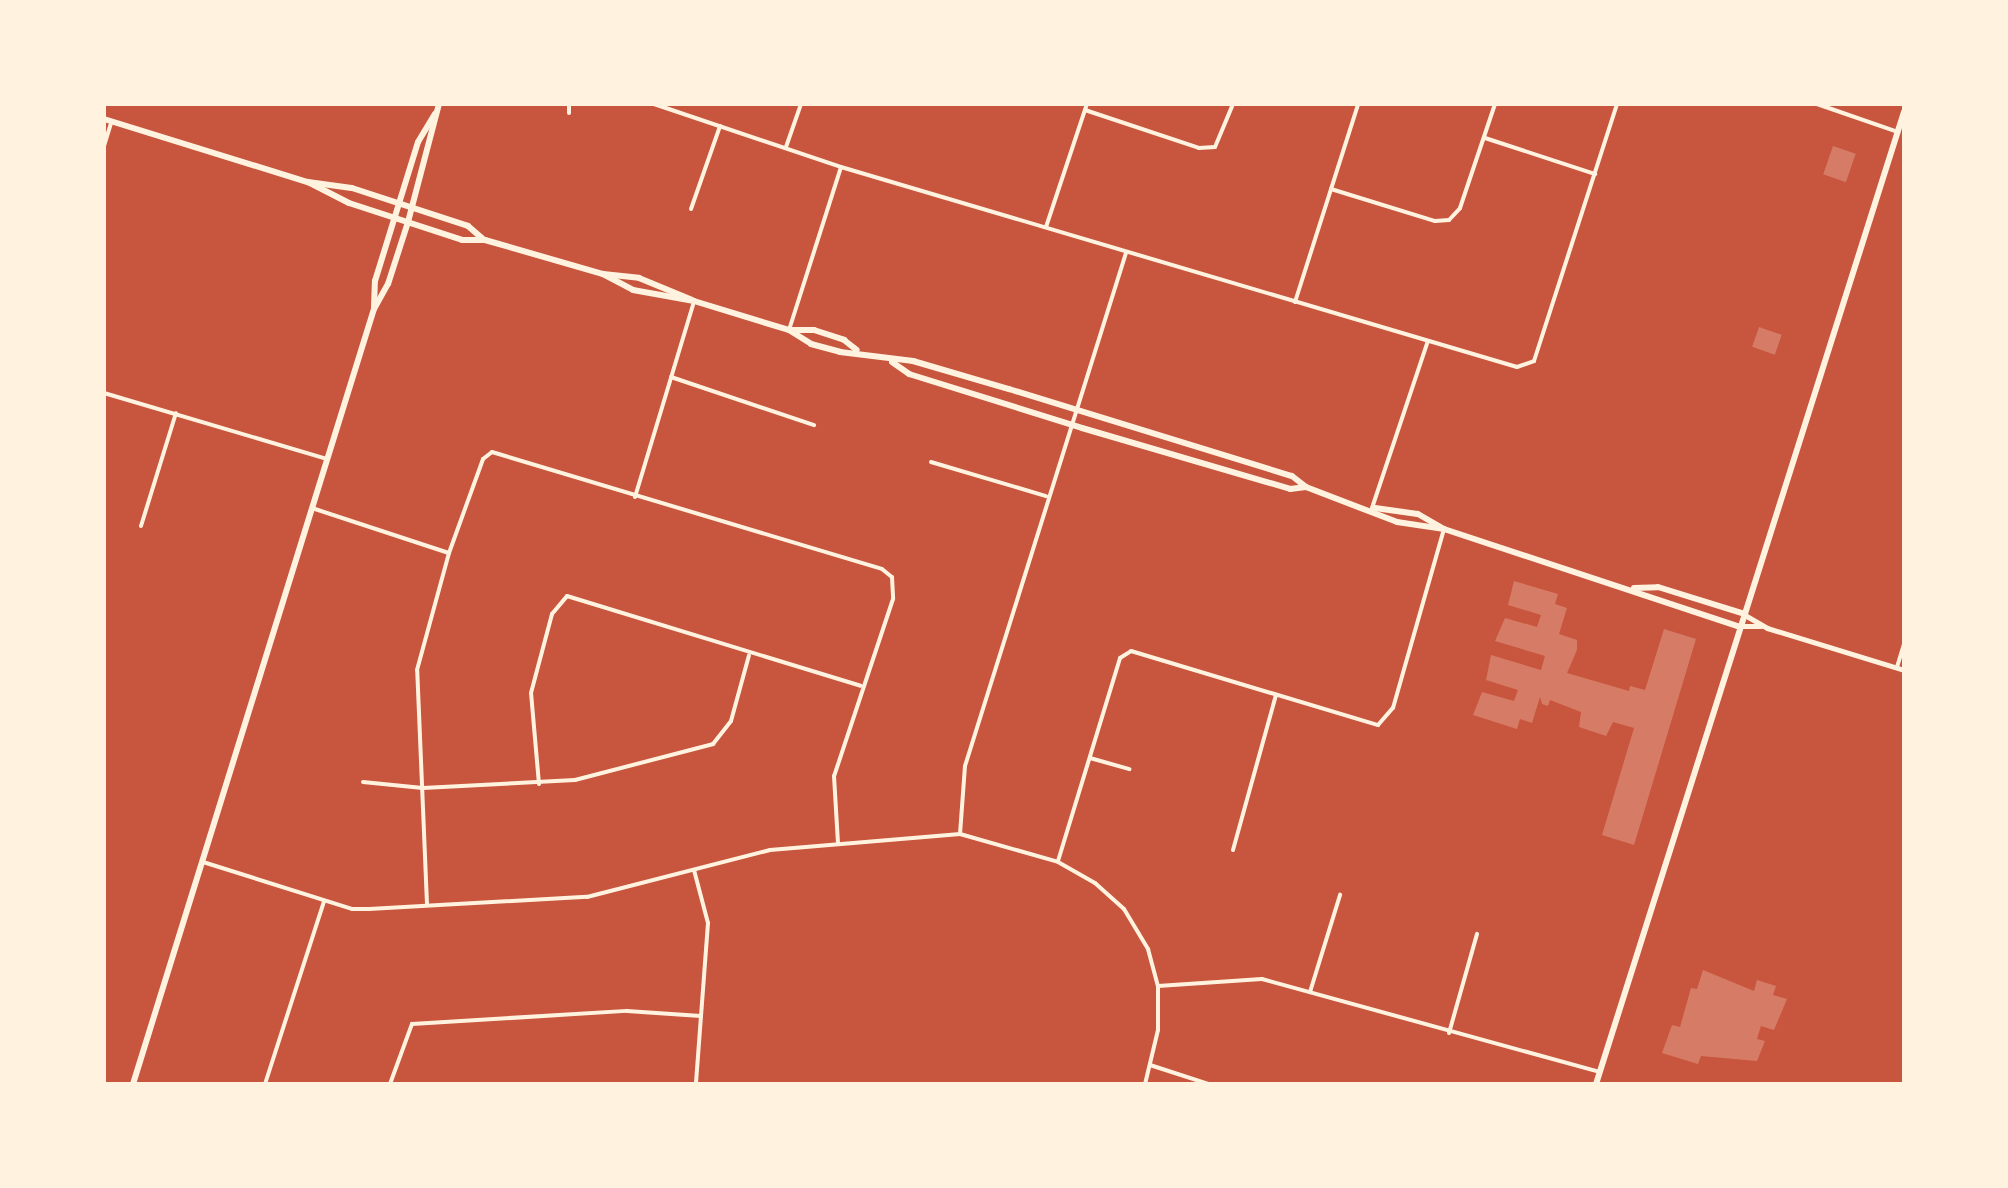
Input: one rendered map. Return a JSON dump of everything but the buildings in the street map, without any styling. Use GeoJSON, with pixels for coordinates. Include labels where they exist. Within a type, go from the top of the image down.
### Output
{"type":"FeatureCollection","features":[{"type":"Feature","properties":{"kind":"main road"},"geometry":{"type":"LineString","coordinates":[[374,309],[375,281],[418,142],[438,107]]}},
{"type":"Feature","properties":{"kind":"main road"},"geometry":{"type":"LineString","coordinates":[[133,1084],[374,309],[388,284],[408,222],[438,107]]}},
{"type":"Feature","properties":{"kind":"main road"},"geometry":{"type":"LineString","coordinates":[[1596,1084],[1742,613],[1904,112]]}},
{"type":"Feature","properties":{"kind":"main road"},"geometry":{"type":"LineString","coordinates":[[106,122],[308,182],[395,218],[462,240],[485,240],[603,274],[673,288],[694,301]]}},
{"type":"Feature","properties":{"kind":"main road"},"geometry":{"type":"LineString","coordinates":[[308,182],[352,188],[468,226],[485,240]]}},
{"type":"Feature","properties":{"kind":"main road"},"geometry":{"type":"LineString","coordinates":[[603,274],[633,290],[694,301],[789,330],[811,344],[840,352],[858,351]]}},
{"type":"Feature","properties":{"kind":"main road"},"geometry":{"type":"LineString","coordinates":[[789,330],[814,330],[844,340],[858,351],[892,362],[909,374],[1069,423],[1290,489],[1306,487]]}},
{"type":"Feature","properties":{"kind":"main road"},"geometry":{"type":"LineString","coordinates":[[892,362],[913,361],[1074,409],[1292,476],[1306,487],[1372,508],[1418,514],[1444,529]]}},
{"type":"Feature","properties":{"kind":"main road"},"geometry":{"type":"LineString","coordinates":[[1372,508],[1397,522],[1444,529],[1634,588],[1655,602],[1738,626]]}},
{"type":"Feature","properties":{"kind":"main road"},"geometry":{"type":"LineString","coordinates":[[1634,588],[1658,587],[1742,613]]}},
{"type":"Feature","properties":{"kind":"street"},"geometry":{"type":"LineString","coordinates":[[569,104],[569,113]]}},
{"type":"Feature","properties":{"kind":"street"},"geometry":{"type":"LineString","coordinates":[[654,104],[841,167],[1517,367],[1534,361],[1617,104]]}},
{"type":"Feature","properties":{"kind":"street"},"geometry":{"type":"LineString","coordinates":[[786,147],[801,104]]}},
{"type":"Feature","properties":{"kind":"street"},"geometry":{"type":"LineString","coordinates":[[1046,227],[1087,104]]}},
{"type":"Feature","properties":{"kind":"street"},"geometry":{"type":"LineString","coordinates":[[1085,110],[1199,148],[1215,147],[1233,104]]}},
{"type":"Feature","properties":{"kind":"street"},"geometry":{"type":"LineString","coordinates":[[1295,302],[1358,104]]}},
{"type":"Feature","properties":{"kind":"street"},"geometry":{"type":"LineString","coordinates":[[1331,189],[1435,221],[1449,220],[1460,208],[1495,104]]}},
{"type":"Feature","properties":{"kind":"street"},"geometry":{"type":"LineString","coordinates":[[1817,104],[1898,132]]}},
{"type":"Feature","properties":{"kind":"street"},"geometry":{"type":"LineString","coordinates":[[104,146],[106,122]]}},
{"type":"Feature","properties":{"kind":"street"},"geometry":{"type":"LineString","coordinates":[[691,209],[720,126]]}},
{"type":"Feature","properties":{"kind":"street"},"geometry":{"type":"LineString","coordinates":[[1485,138],[1595,174]]}},
{"type":"Feature","properties":{"kind":"street"},"geometry":{"type":"LineString","coordinates":[[789,330],[841,167]]}},
{"type":"Feature","properties":{"kind":"street"},"geometry":{"type":"LineString","coordinates":[[960,834],[965,766],[1046,496],[1126,253]]}},
{"type":"Feature","properties":{"kind":"street"},"geometry":{"type":"LineString","coordinates":[[635,497],[694,301]]}},
{"type":"Feature","properties":{"kind":"street"},"geometry":{"type":"LineString","coordinates":[[1372,508],[1428,341]]}},
{"type":"Feature","properties":{"kind":"street"},"geometry":{"type":"LineString","coordinates":[[671,377],[814,425]]}},
{"type":"Feature","properties":{"kind":"street"},"geometry":{"type":"LineString","coordinates":[[104,393],[327,459]]}},
{"type":"Feature","properties":{"kind":"street"},"geometry":{"type":"LineString","coordinates":[[141,526],[176,413]]}},
{"type":"Feature","properties":{"kind":"street"},"geometry":{"type":"LineString","coordinates":[[427,904],[417,670],[449,553],[483,459],[492,452],[882,569],[892,577],[893,599],[861,686],[834,776],[838,844]]}},
{"type":"Feature","properties":{"kind":"street"},"geometry":{"type":"LineString","coordinates":[[931,462],[1046,496]]}},
{"type":"Feature","properties":{"kind":"street"},"geometry":{"type":"LineString","coordinates":[[312,508],[449,553]]}},
{"type":"Feature","properties":{"kind":"street"},"geometry":{"type":"LineString","coordinates":[[1058,862],[1120,658],[1131,651],[1368,724],[1388,719],[1444,529]]}},
{"type":"Feature","properties":{"kind":"street"},"geometry":{"type":"LineString","coordinates":[[539,784],[531,693],[552,614],[567,596],[749,655],[861,686]]}},
{"type":"Feature","properties":{"kind":"street"},"geometry":{"type":"LineString","coordinates":[[1742,613],[1762,626],[1904,670]]}},
{"type":"Feature","properties":{"kind":"street"},"geometry":{"type":"LineString","coordinates":[[1738,626],[1762,626]]}},
{"type":"Feature","properties":{"kind":"street"},"geometry":{"type":"LineString","coordinates":[[1897,667],[1904,644]]}},
{"type":"Feature","properties":{"kind":"street"},"geometry":{"type":"LineString","coordinates":[[363,782],[423,788],[539,784],[597,775],[713,744],[731,721],[749,655]]}},
{"type":"Feature","properties":{"kind":"street"},"geometry":{"type":"LineString","coordinates":[[1233,850],[1276,695]]}},
{"type":"Feature","properties":{"kind":"street"},"geometry":{"type":"LineString","coordinates":[[1090,758],[1129,769]]}},
{"type":"Feature","properties":{"kind":"street"},"geometry":{"type":"LineString","coordinates":[[203,862],[352,909],[587,897],[762,851],[960,834],[1058,862],[1095,883],[1124,909],[1148,949],[1161,1010],[1145,1084]]}},
{"type":"Feature","properties":{"kind":"street"},"geometry":{"type":"LineString","coordinates":[[694,870],[708,923],[696,1084]]}},
{"type":"Feature","properties":{"kind":"street"},"geometry":{"type":"LineString","coordinates":[[1310,992],[1340,895]]}},
{"type":"Feature","properties":{"kind":"street"},"geometry":{"type":"LineString","coordinates":[[265,1084],[324,901]]}},
{"type":"Feature","properties":{"kind":"street"},"geometry":{"type":"LineString","coordinates":[[1449,1033],[1477,934]]}},
{"type":"Feature","properties":{"kind":"street"},"geometry":{"type":"LineString","coordinates":[[1158,986],[1245,978],[1310,992],[1449,1033],[1599,1072]]}},
{"type":"Feature","properties":{"kind":"street"},"geometry":{"type":"LineString","coordinates":[[390,1084],[412,1024],[627,1011],[701,1016]]}},
{"type":"Feature","properties":{"kind":"street"},"geometry":{"type":"LineString","coordinates":[[1150,1065],[1209,1084]]}}]}
